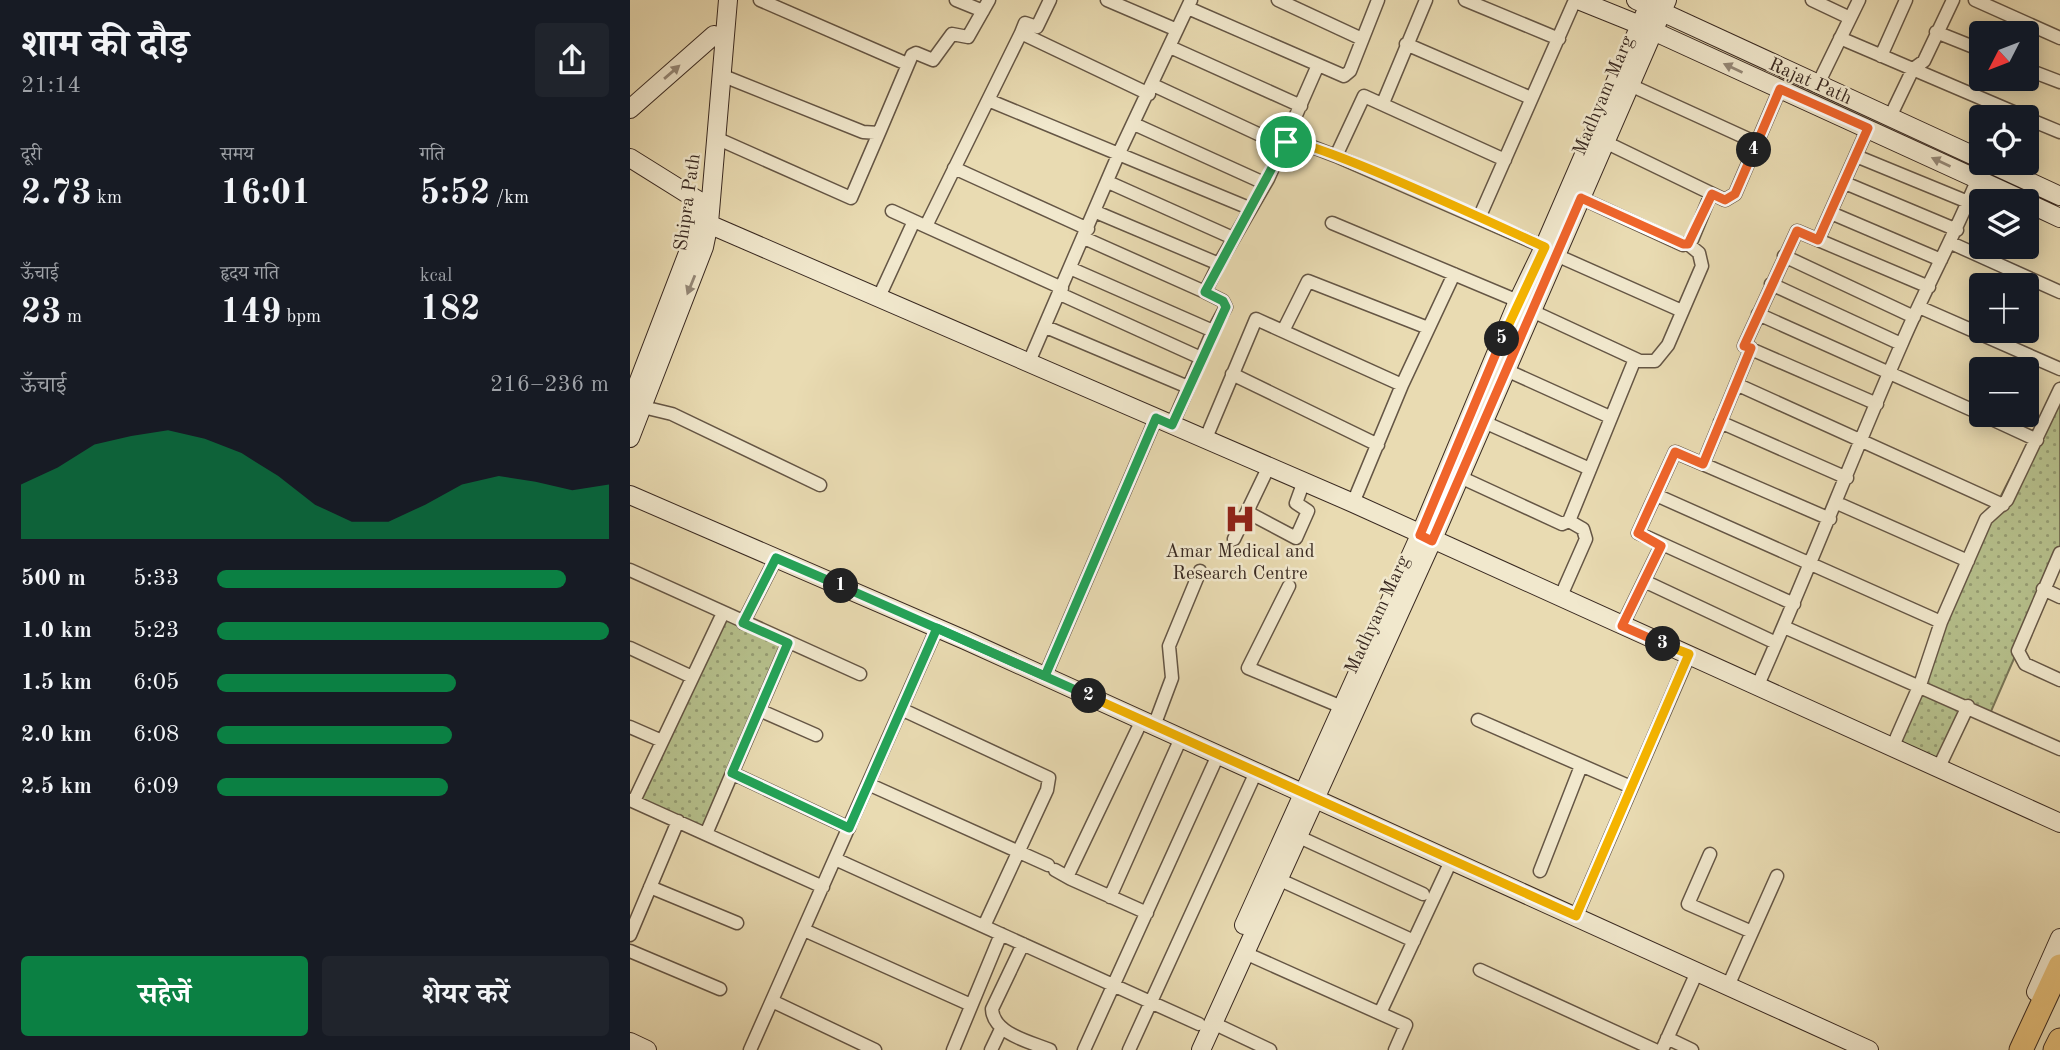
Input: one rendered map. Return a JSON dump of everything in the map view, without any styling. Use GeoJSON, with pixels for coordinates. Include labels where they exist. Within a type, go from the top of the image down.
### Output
{"type":"FeatureCollection","features":[{"type":"Feature","properties":{"kind":"highway"},"geometry":{"type":"LineString","coordinates":[[2021,1050],[2060,966]]}},
{"type":"Feature","properties":{"kind":"highway"},"geometry":{"type":"LineString","coordinates":[[2055,1050],[2060,1040]]}},
{"type":"Feature","properties":{"kind":"street","name":"Shipra Path"},"geometry":{"type":"LineString","coordinates":[[703,221],[699,201],[718,0]]}},
{"type":"Feature","properties":{"kind":"street","name":"Shipra Path"},"geometry":{"type":"LineString","coordinates":[[630,438],[636,405],[697,272],[716,138],[728,0]]}},
{"type":"Feature","properties":{"kind":"street"},"geometry":{"type":"LineString","coordinates":[[760,0],[907,64]]}},
{"type":"Feature","properties":{"kind":"street"},"geometry":{"type":"LineString","coordinates":[[716,138],[851,198],[907,64],[916,53],[935,59],[952,34],[968,37],[986,6],[956,0]]}},
{"type":"Feature","properties":{"kind":"street"},"geometry":{"type":"LineString","coordinates":[[879,298],[954,168],[1025,23],[1037,26],[1050,0]]}},
{"type":"Feature","properties":{"kind":"street"},"geometry":{"type":"LineString","coordinates":[[1107,0],[1177,30]]}},
{"type":"Feature","properties":{"kind":"street"},"geometry":{"type":"LineString","coordinates":[[1279,0],[1362,39]]}},
{"type":"Feature","properties":{"kind":"street"},"geometry":{"type":"LineString","coordinates":[[1029,362],[1072,269],[1119,153],[1190,4],[1339,75],[1347,74],[1378,0]]}},
{"type":"Feature","properties":{"kind":"street"},"geometry":{"type":"LineString","coordinates":[[1383,103],[1426,0]]}},
{"type":"Feature","properties":{"kind":"street"},"geometry":{"type":"LineString","coordinates":[[1465,0],[1559,39]]}},
{"type":"Feature","properties":{"kind":"street"},"geometry":{"type":"LineString","coordinates":[[1479,218],[1576,0]]}},
{"type":"Feature","properties":{"kind":"street","name":"Rajat Path"},"geometry":{"type":"LineString","coordinates":[[1576,0],[1646,28],[2000,189]]}},
{"type":"Feature","properties":{"kind":"street"},"geometry":{"type":"LineString","coordinates":[[1812,0],[1850,18]]}},
{"type":"Feature","properties":{"kind":"street"},"geometry":{"type":"LineString","coordinates":[[1818,84],[1859,0]]}},
{"type":"Feature","properties":{"kind":"street"},"geometry":{"type":"LineString","coordinates":[[1881,55],[1906,0]]}},
{"type":"Feature","properties":{"kind":"street"},"geometry":{"type":"LineString","coordinates":[[1890,117],[1913,69],[1924,61],[1953,0]]}},
{"type":"Feature","properties":{"kind":"street"},"geometry":{"type":"LineString","coordinates":[[1975,0],[2060,38]]}},
{"type":"Feature","properties":{"kind":"street","name":"Rajat Path"},"geometry":{"type":"LineString","coordinates":[[1653,3],[1818,84],[1969,153]]}},
{"type":"Feature","properties":{"kind":"street","name":"Madhyam Marg"},"geometry":{"type":"LineString","coordinates":[[1550,251],[1581,198],[1630,85],[1653,3]]}},
{"type":"Feature","properties":{"kind":"street","name":"Madhyam Marg"},"geometry":{"type":"LineString","coordinates":[[1201,1050],[1206,1023],[1426,538],[1646,28]]}},
{"type":"Feature","properties":{"kind":"street"},"geometry":{"type":"LineString","coordinates":[[1936,32],[1969,45]]}},
{"type":"Feature","properties":{"kind":"street"},"geometry":{"type":"LineString","coordinates":[[1021,33],[1271,140],[1297,141],[1336,156],[1682,311]]}},
{"type":"Feature","properties":{"kind":"street"},"geometry":{"type":"LineString","coordinates":[[630,109],[714,35]]}},
{"type":"Feature","properties":{"kind":"street"},"geometry":{"type":"LineString","coordinates":[[1840,38],[1998,105]]}},
{"type":"Feature","properties":{"kind":"street"},"geometry":{"type":"LineString","coordinates":[[1406,44],[1531,98]]}},
{"type":"Feature","properties":{"kind":"street"},"geometry":{"type":"LineString","coordinates":[[1171,47],[1301,106]]}},
{"type":"Feature","properties":{"kind":"street"},"geometry":{"type":"LineString","coordinates":[[1205,292],[1286,142],[1318,65]]}},
{"type":"Feature","properties":{"kind":"street"},"geometry":{"type":"LineString","coordinates":[[2039,73],[2059,80]]}},
{"type":"Feature","properties":{"kind":"street"},"geometry":{"type":"LineString","coordinates":[[721,75],[863,132],[879,133]]}},
{"type":"Feature","properties":{"kind":"street"},"geometry":{"type":"LineString","coordinates":[[1630,85],[1757,143]]}},
{"type":"Feature","properties":{"kind":"street"},"geometry":{"type":"LineString","coordinates":[[1605,142],[1725,200],[1735,194],[1780,89]]}},
{"type":"Feature","properties":{"kind":"street"},"geometry":{"type":"LineString","coordinates":[[1336,156],[1364,96],[1505,160]]}},
{"type":"Feature","properties":{"kind":"street"},"geometry":{"type":"LineString","coordinates":[[988,100],[1249,208]]}},
{"type":"Feature","properties":{"kind":"street"},"geometry":{"type":"LineString","coordinates":[[2039,123],[2060,132]]}},
{"type":"Feature","properties":{"kind":"street"},"geometry":{"type":"LineString","coordinates":[[1134,124],[1264,183]]}},
{"type":"Feature","properties":{"kind":"street"},"geometry":{"type":"LineString","coordinates":[[1818,240],[1868,128]]}},
{"type":"Feature","properties":{"kind":"street"},"geometry":{"type":"LineString","coordinates":[[1856,156],[1968,202]]}},
{"type":"Feature","properties":{"kind":"street"},"geometry":{"type":"LineString","coordinates":[[630,158],[699,201]]}},
{"type":"Feature","properties":{"kind":"street"},"geometry":{"type":"LineString","coordinates":[[954,168],[1226,304],[1188,387],[1164,421],[1045,676]]}},
{"type":"Feature","properties":{"kind":"street"},"geometry":{"type":"LineString","coordinates":[[2019,175],[2059,191]]}},
{"type":"Feature","properties":{"kind":"street"},"geometry":{"type":"LineString","coordinates":[[1757,687],[1811,566],[1901,344],[1951,243],[1978,178]]}},
{"type":"Feature","properties":{"kind":"street"},"geometry":{"type":"LineString","coordinates":[[1108,182],[1233,238]]}},
{"type":"Feature","properties":{"kind":"street"},"geometry":{"type":"LineString","coordinates":[[1845,183],[1957,230]]}},
{"type":"Feature","properties":{"kind":"street"},"geometry":{"type":"LineString","coordinates":[[1688,244],[1712,194]]}},
{"type":"Feature","properties":{"kind":"street"},"geometry":{"type":"LineString","coordinates":[[1332,223],[1454,274],[1635,359],[1649,363],[1661,356],[1703,259],[1688,244],[1581,198]]}},
{"type":"Feature","properties":{"kind":"street","name":"Rajat Path"},"geometry":{"type":"LineString","coordinates":[[2039,208],[2060,218]]}},
{"type":"Feature","properties":{"kind":"street"},"geometry":{"type":"LineString","coordinates":[[892,211],[1201,358]]}},
{"type":"Feature","properties":{"kind":"street"},"geometry":{"type":"LineString","coordinates":[[1096,212],[1219,264]]}},
{"type":"Feature","properties":{"kind":"street"},"geometry":{"type":"LineString","coordinates":[[1830,213],[1941,260]]}},
{"type":"Feature","properties":{"kind":"street"},"geometry":{"type":"LineString","coordinates":[[703,221],[1304,481],[2060,823]]}},
{"type":"Feature","properties":{"kind":"street"},"geometry":{"type":"LineString","coordinates":[[1877,404],[1744,346],[1797,231],[1928,286]]}},
{"type":"Feature","properties":{"kind":"street"},"geometry":{"type":"LineString","coordinates":[[1951,243],[2060,292]]}},
{"type":"Feature","properties":{"kind":"street"},"geometry":{"type":"LineString","coordinates":[[1784,256],[2060,369]]}},
{"type":"Feature","properties":{"kind":"street"},"geometry":{"type":"LineString","coordinates":[[1072,269],[1213,331]]}},
{"type":"Feature","properties":{"kind":"street"},"geometry":{"type":"LineString","coordinates":[[1353,503],[1402,385],[1454,274]]}},
{"type":"Feature","properties":{"kind":"street"},"geometry":{"type":"LineString","coordinates":[[1283,331],[1308,281],[1428,328]]}},
{"type":"Feature","properties":{"kind":"street"},"geometry":{"type":"LineString","coordinates":[[1771,284],[1901,344]]}},
{"type":"Feature","properties":{"kind":"street","name":"Madhyam Marg"},"geometry":{"type":"LineString","coordinates":[[1188,1050],[1245,953],[1297,836],[1308,796],[1342,707],[1426,538],[1460,477],[1506,370],[1525,306]]}},
{"type":"Feature","properties":{"kind":"street"},"geometry":{"type":"LineString","coordinates":[[1758,314],[1969,408]]}},
{"type":"Feature","properties":{"kind":"street"},"geometry":{"type":"LineString","coordinates":[[1206,438],[1256,319],[1402,385]]}},
{"type":"Feature","properties":{"kind":"street"},"geometry":{"type":"LineString","coordinates":[[1046,327],[1188,387]]}},
{"type":"Feature","properties":{"kind":"street"},"geometry":{"type":"LineString","coordinates":[[1703,464],[1751,348]]}},
{"type":"Feature","properties":{"kind":"street"},"geometry":{"type":"LineString","coordinates":[[1460,477],[1562,524],[1569,521],[1635,359]]}},
{"type":"Feature","properties":{"kind":"street"},"geometry":{"type":"LineString","coordinates":[[1506,370],[1610,418]]}},
{"type":"Feature","properties":{"kind":"street"},"geometry":{"type":"LineString","coordinates":[[1232,374],[1378,445]]}},
{"type":"Feature","properties":{"kind":"street"},"geometry":{"type":"LineString","coordinates":[[1735,384],[2003,505]]}},
{"type":"Feature","properties":{"kind":"street"},"geometry":{"type":"LineString","coordinates":[[1892,748],[1919,686],[1941,622],[1986,519],[2003,505],[2060,389]]}},
{"type":"Feature","properties":{"kind":"street"},"geometry":{"type":"LineString","coordinates":[[636,405],[672,414],[820,485]]}},
{"type":"Feature","properties":{"kind":"street"},"geometry":{"type":"LineString","coordinates":[[1484,422],[1590,469]]}},
{"type":"Feature","properties":{"kind":"street"},"geometry":{"type":"LineString","coordinates":[[1720,422],[1847,478]]}},
{"type":"Feature","properties":{"kind":"street"},"geometry":{"type":"LineString","coordinates":[[2010,427],[2037,440]]}},
{"type":"Feature","properties":{"kind":"street"},"geometry":{"type":"LineString","coordinates":[[1794,604],[1661,546],[1638,533],[1675,452],[1830,519]]}},
{"type":"Feature","properties":{"kind":"street"},"geometry":{"type":"LineString","coordinates":[[1234,539],[1269,466]]}},
{"type":"Feature","properties":{"kind":"street"},"geometry":{"type":"LineString","coordinates":[[1247,512],[1296,538],[1308,510],[1296,503],[1304,481]]}},
{"type":"Feature","properties":{"kind":"street"},"geometry":{"type":"LineString","coordinates":[[630,495],[1045,676],[1869,1050]]}},
{"type":"Feature","properties":{"kind":"street"},"geometry":{"type":"LineString","coordinates":[[1656,495],[1941,622]]}},
{"type":"Feature","properties":{"kind":"street"},"geometry":{"type":"LineString","coordinates":[[1837,503],[1968,561]]}},
{"type":"Feature","properties":{"kind":"street"},"geometry":{"type":"LineString","coordinates":[[1560,598],[1586,540],[1583,528],[1569,521]]}},
{"type":"Feature","properties":{"kind":"street"},"geometry":{"type":"LineString","coordinates":[[1622,626],[1661,546]]}},
{"type":"Feature","properties":{"kind":"street"},"geometry":{"type":"LineString","coordinates":[[2060,554],[2018,651],[2025,664],[2060,680]]}},
{"type":"Feature","properties":{"kind":"street"},"geometry":{"type":"LineString","coordinates":[[743,623],[776,558]]}},
{"type":"Feature","properties":{"kind":"street"},"geometry":{"type":"LineString","coordinates":[[630,570],[860,674]]}},
{"type":"Feature","properties":{"kind":"street"},"geometry":{"type":"LineString","coordinates":[[1071,879],[1068,868],[1172,678],[1169,646],[1200,571]]}},
{"type":"Feature","properties":{"kind":"street"},"geometry":{"type":"LineString","coordinates":[[1644,581],[1776,643]]}},
{"type":"Feature","properties":{"kind":"street"},"geometry":{"type":"LineString","coordinates":[[1289,586],[1248,668],[1342,707]]}},
{"type":"Feature","properties":{"kind":"street"},"geometry":{"type":"LineString","coordinates":[[2043,589],[2060,597]]}},
{"type":"Feature","properties":{"kind":"street"},"geometry":{"type":"LineString","coordinates":[[723,614],[632,801],[823,887]]}},
{"type":"Feature","properties":{"kind":"street"},"geometry":{"type":"LineString","coordinates":[[1784,627],[1968,706],[2060,749]]}},
{"type":"Feature","properties":{"kind":"street"},"geometry":{"type":"LineString","coordinates":[[750,1050],[937,628]]}},
{"type":"Feature","properties":{"kind":"street"},"geometry":{"type":"LineString","coordinates":[[706,834],[788,643]]}},
{"type":"Feature","properties":{"kind":"street"},"geometry":{"type":"LineString","coordinates":[[630,648],[692,677]]}},
{"type":"Feature","properties":{"kind":"street"},"geometry":{"type":"LineString","coordinates":[[1576,916],[1689,654]]}},
{"type":"Feature","properties":{"kind":"street"},"geometry":{"type":"LineString","coordinates":[[1939,767],[1968,706]]}},
{"type":"Feature","properties":{"kind":"street"},"geometry":{"type":"LineString","coordinates":[[901,709],[1049,778],[1047,790],[984,926]]}},
{"type":"Feature","properties":{"kind":"street"},"geometry":{"type":"LineString","coordinates":[[759,710],[816,735]]}},
{"type":"Feature","properties":{"kind":"street"},"geometry":{"type":"LineString","coordinates":[[1478,720],[1632,787]]}},
{"type":"Feature","properties":{"kind":"street"},"geometry":{"type":"LineString","coordinates":[[630,726],[662,741]]}},
{"type":"Feature","properties":{"kind":"street"},"geometry":{"type":"LineString","coordinates":[[1110,897],[1181,738]]}},
{"type":"Feature","properties":{"kind":"street"},"geometry":{"type":"LineString","coordinates":[[1084,1050],[1218,755]]}},
{"type":"Feature","properties":{"kind":"street"},"geometry":{"type":"LineString","coordinates":[[1540,871],[1581,766]]}},
{"type":"Feature","properties":{"kind":"street"},"geometry":{"type":"LineString","coordinates":[[1129,1050],[1256,772]]}},
{"type":"Feature","properties":{"kind":"street"},"geometry":{"type":"LineString","coordinates":[[732,773],[849,828]]}},
{"type":"Feature","properties":{"kind":"street"},"geometry":{"type":"LineString","coordinates":[[868,784],[1019,850],[1071,879],[1147,913]]}},
{"type":"Feature","properties":{"kind":"street"},"geometry":{"type":"LineString","coordinates":[[630,935],[678,821]]}},
{"type":"Feature","properties":{"kind":"street"},"geometry":{"type":"LineString","coordinates":[[1297,836],[1423,894]]}},
{"type":"Feature","properties":{"kind":"street"},"geometry":{"type":"LineString","coordinates":[[1710,854],[1688,904],[1752,933]]}},
{"type":"Feature","properties":{"kind":"street"},"geometry":{"type":"LineString","coordinates":[[835,859],[1150,1002],[1270,1050]]}},
{"type":"Feature","properties":{"kind":"street"},"geometry":{"type":"LineString","coordinates":[[1380,1013],[1451,861]]}},
{"type":"Feature","properties":{"kind":"street"},"geometry":{"type":"LineString","coordinates":[[1728,986],[1777,876]]}},
{"type":"Feature","properties":{"kind":"street"},"geometry":{"type":"LineString","coordinates":[[1278,879],[1414,941]]}},
{"type":"Feature","properties":{"kind":"street"},"geometry":{"type":"LineString","coordinates":[[650,887],[737,923]]}},
{"type":"Feature","properties":{"kind":"street"},"geometry":{"type":"LineString","coordinates":[[804,930],[971,1005]]}},
{"type":"Feature","properties":{"kind":"street"},"geometry":{"type":"LineString","coordinates":[[953,1050],[1001,934]]}},
{"type":"Feature","properties":{"kind":"street"},"geometry":{"type":"LineString","coordinates":[[2012,1050],[2060,938]]}},
{"type":"Feature","properties":{"kind":"street"},"geometry":{"type":"LineString","coordinates":[[1023,944],[992,1009],[992,1016],[1001,1029],[1050,1050]]}},
{"type":"Feature","properties":{"kind":"street"},"geometry":{"type":"LineString","coordinates":[[630,951],[720,989]]}},
{"type":"Feature","properties":{"kind":"street"},"geometry":{"type":"LineString","coordinates":[[1245,953],[1406,1025],[1395,1050]]}},
{"type":"Feature","properties":{"kind":"street"},"geometry":{"type":"LineString","coordinates":[[1480,970],[1655,1050]]}},
{"type":"Feature","properties":{"kind":"street"},"geometry":{"type":"LineString","coordinates":[[1692,1050],[1665,1044],[1697,972]]}},
{"type":"Feature","properties":{"kind":"street"},"geometry":{"type":"LineString","coordinates":[[772,1001],[875,1050]]}},
{"type":"Feature","properties":{"kind":"street"},"geometry":{"type":"LineString","coordinates":[[991,1050],[1001,1029]]}},
{"type":"Feature","properties":{"kind":"street"},"geometry":{"type":"LineString","coordinates":[[630,1042],[647,1050]]}},
{"type":"Feature","properties":{"kind":"green space"},"geometry":{"type":"Polygon","coordinates":[[[2060,382],[2060,553],[1989,716],[1969,707],[1939,767],[1892,748],[1982,536],[2060,382]]]}},
{"type":"Feature","properties":{"kind":"green space"},"geometry":{"type":"Polygon","coordinates":[[[723,613],[788,643],[706,834],[634,801],[723,613]]]}},
{"type":"Feature","properties":{"kind":"place","name":"Amar Medical and Research Centre"},"geometry":{"type":"Point","coordinates":[1240,519]}},
{"type":"Feature","properties":{"kind":"route"},"geometry":{"type":"LineString","coordinates":[[1780,89],[1868,128],[1818,240],[1797,231],[1784,256],[1744,346],[1751,348],[1703,464],[1675,452],[1638,533],[1661,546],[1622,626],[1689,654],[1576,916],[937,628],[849,828],[732,773],[788,643],[743,623],[776,558],[965,640],[1045,676],[1156,418],[1172,425],[1226,307],[1223,301],[1205,292],[1286,142],[1297,141],[1336,156],[1545,247],[1518,301],[1420,535],[1432,541],[1581,198],[1688,244],[1712,194],[1725,200],[1735,194],[1780,89]]}}]}
